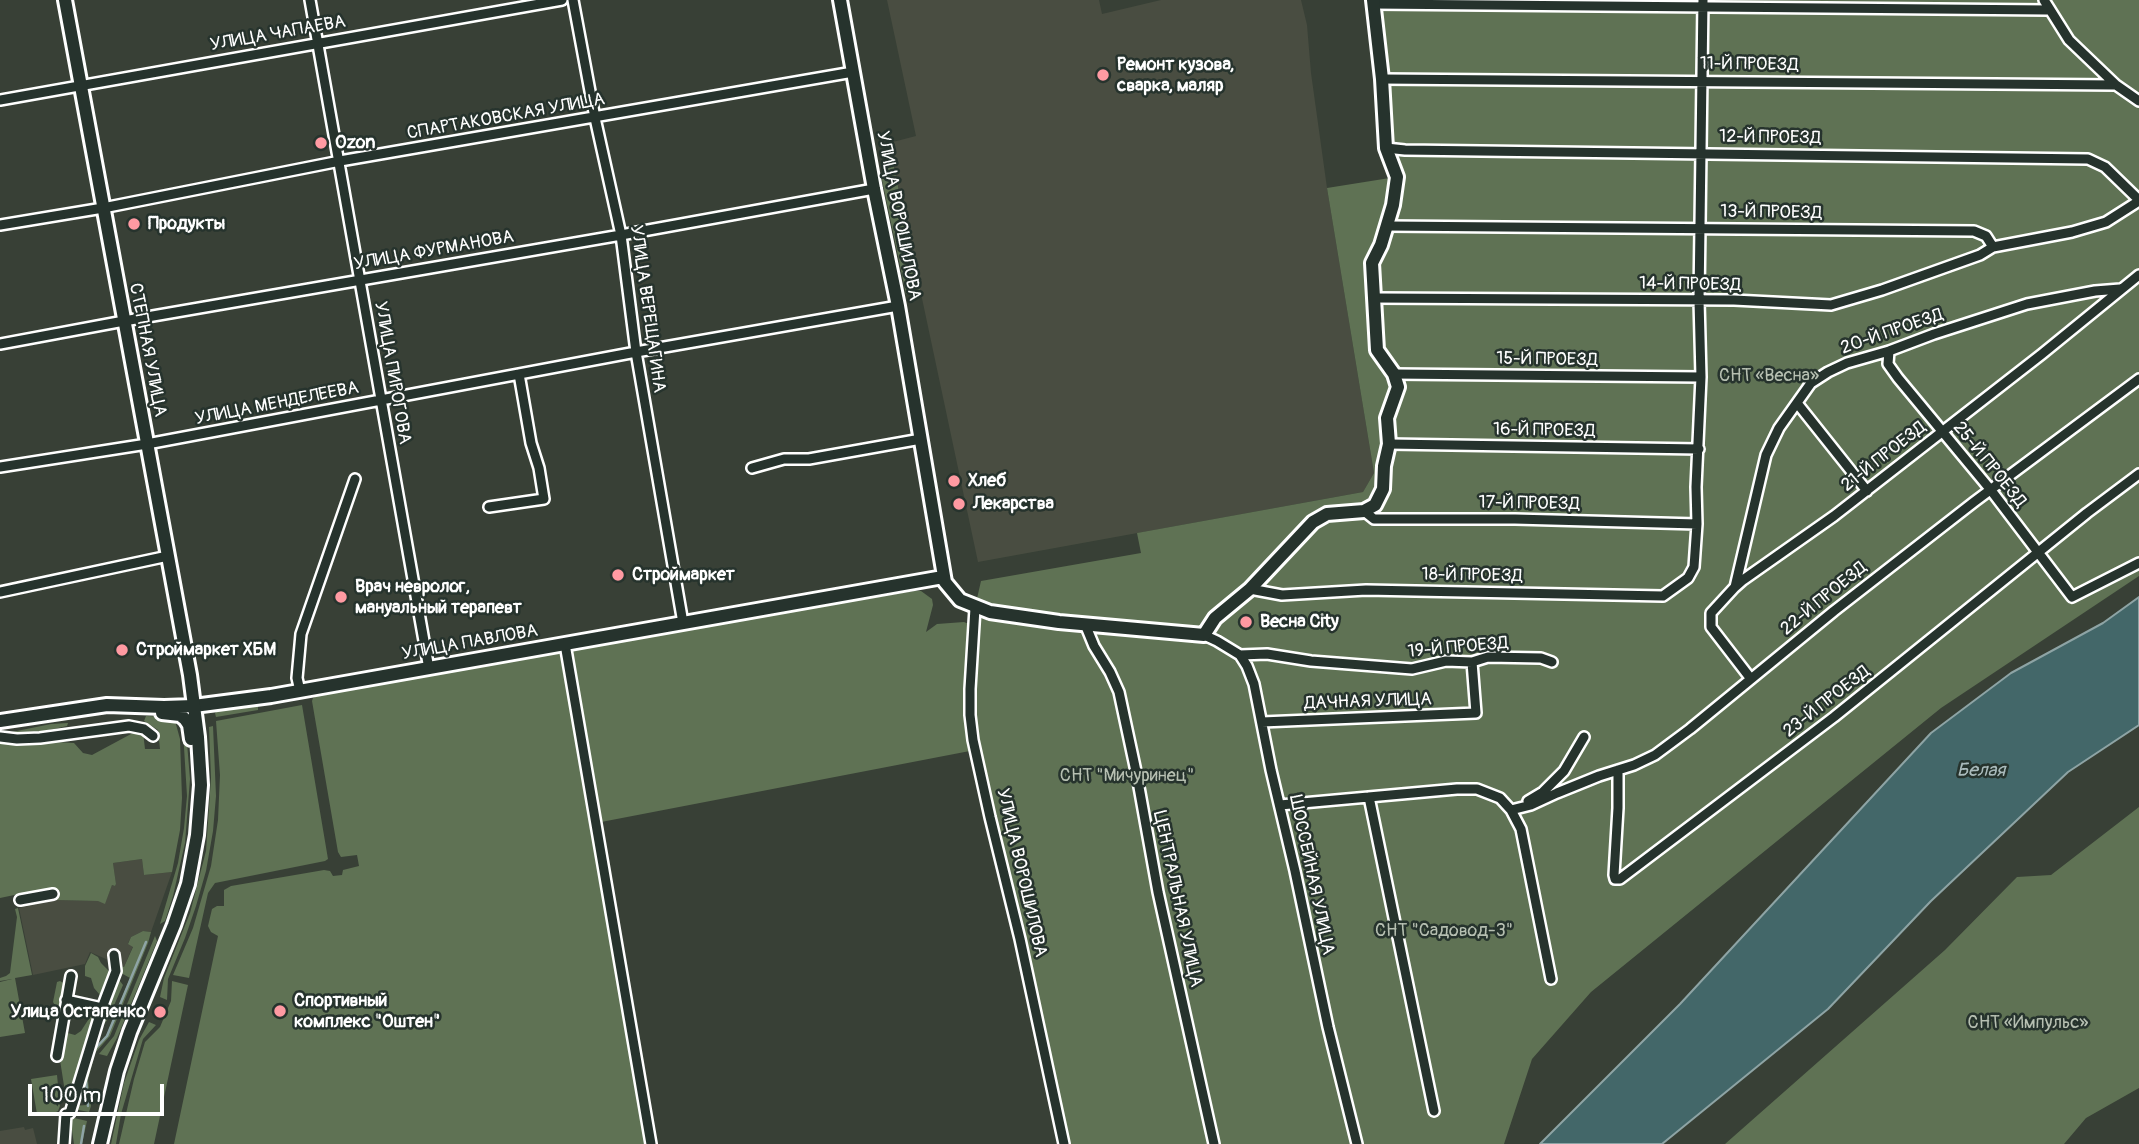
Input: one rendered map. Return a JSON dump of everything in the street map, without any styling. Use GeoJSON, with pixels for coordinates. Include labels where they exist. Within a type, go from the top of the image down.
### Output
{"type":"FeatureCollection","features":[{"type":"Feature","properties":{"kind":"street","name":"СТЕПНАЯ УЛИЦА"},"geometry":{"type":"LineString","coordinates":[[65,0],[194,706],[201,785]]}},
{"type":"Feature","properties":{"kind":"street","name":"УЛИЦА ПИРОГОВА"},"geometry":{"type":"LineString","coordinates":[[310,0],[429,669]]}},
{"type":"Feature","properties":{"kind":"street","name":"УЛИЦА ЧАПАЕВА"},"geometry":{"type":"LineString","coordinates":[[0,100],[562,0]]}},
{"type":"Feature","properties":{"kind":"street","name":"УЛИЦА ВЕРЕЩАГИНА"},"geometry":{"type":"LineString","coordinates":[[573,0],[621,235],[636,352],[683,623]]}},
{"type":"Feature","properties":{"kind":"street","name":"УЛИЦА ВОРОШИЛОВА"},"geometry":{"type":"LineString","coordinates":[[840,0],[898,306],[943,578]]}},
{"type":"Feature","properties":{"kind":"street"},"geometry":{"type":"LineString","coordinates":[[2044,0],[2069,40],[2116,85],[2139,101]]}},
{"type":"Feature","properties":{"kind":"street"},"geometry":{"type":"LineString","coordinates":[[1204,635],[1215,618],[1250,589],[1313,522],[1327,514],[1364,511],[1375,505],[1383,489],[1389,444],[1387,418],[1398,387],[1394,374],[1377,351],[1372,263],[1387,226],[1396,191],[1396,177],[1386,148],[1382,79],[1373,2],[1703,3],[2049,10]]}},
{"type":"Feature","properties":{"kind":"street"},"geometry":{"type":"LineString","coordinates":[[1697,524],[1701,377],[1699,300],[1703,3]]}},
{"type":"Feature","properties":{"kind":"street","name":"СПАРТАКОВСКАЯ УЛИЦА"},"geometry":{"type":"LineString","coordinates":[[0,225],[103,208],[340,161],[853,72]]}},
{"type":"Feature","properties":{"kind":"street","name":"11-Й ПРОЕЗД"},"geometry":{"type":"LineString","coordinates":[[1382,79],[2116,85]]}},
{"type":"Feature","properties":{"kind":"street","name":"12-Й ПРОЕЗД"},"geometry":{"type":"LineString","coordinates":[[1386,148],[2088,159],[2105,167],[2139,200]]}},
{"type":"Feature","properties":{"kind":"street","name":"УЛИЦА ФУРМАНОВА"},"geometry":{"type":"LineString","coordinates":[[0,344],[874,188]]}},
{"type":"Feature","properties":{"kind":"street"},"geometry":{"type":"LineString","coordinates":[[1993,247],[2071,232],[2106,222],[2139,200]]}},
{"type":"Feature","properties":{"kind":"street","name":"13-Й ПРОЕЗД"},"geometry":{"type":"LineString","coordinates":[[1387,226],[1974,231],[1986,236],[1993,247]]}},
{"type":"Feature","properties":{"kind":"street","name":"14-Й ПРОЕЗД"},"geometry":{"type":"LineString","coordinates":[[1375,298],[1699,300],[1831,305],[1980,256],[1993,247]]}},
{"type":"Feature","properties":{"kind":"street","name":"21-Й ПРОЕЗД"},"geometry":{"type":"LineString","coordinates":[[1751,679],[1712,628],[1711,613],[1734,589],[1835,516],[2139,275]]}},
{"type":"Feature","properties":{"kind":"street","name":"20-Й ПРОЕЗД"},"geometry":{"type":"LineString","coordinates":[[1734,589],[1766,455],[1779,428],[1811,383],[1847,363],[2028,304],[2095,291],[2122,289]]}},
{"type":"Feature","properties":{"kind":"street","name":"УЛИЦА МЕНДЕЛЕЕВА"},"geometry":{"type":"LineString","coordinates":[[0,467],[147,444],[636,352],[898,306]]}},
{"type":"Feature","properties":{"kind":"street","name":"25-Й ПРОЕЗД"},"geometry":{"type":"LineString","coordinates":[[1889,351],[1888,364],[1990,489],[2073,597],[2139,563]]}},
{"type":"Feature","properties":{"kind":"street"},"geometry":{"type":"LineString","coordinates":[[489,507],[544,499],[519,374]]}},
{"type":"Feature","properties":{"kind":"street","name":"15-Й ПРОЕЗД"},"geometry":{"type":"LineString","coordinates":[[1394,374],[1701,377]]}},
{"type":"Feature","properties":{"kind":"street","name":"22-Й ПРОЕЗД"},"geometry":{"type":"LineString","coordinates":[[1511,810],[1531,806],[1655,755],[1990,489],[2139,379]]}},
{"type":"Feature","properties":{"kind":"street"},"geometry":{"type":"LineString","coordinates":[[1797,403],[1867,491]]}},
{"type":"Feature","properties":{"kind":"street"},"geometry":{"type":"LineString","coordinates":[[752,468],[784,459],[809,459],[921,439]]}},
{"type":"Feature","properties":{"kind":"street","name":"16-Й ПРОЕЗД"},"geometry":{"type":"LineString","coordinates":[[1389,444],[1699,449]]}},
{"type":"Feature","properties":{"kind":"street","name":"23-Й ПРОЕЗД"},"geometry":{"type":"LineString","coordinates":[[1618,770],[1615,879],[1620,879],[1834,717],[2139,474]]}},
{"type":"Feature","properties":{"kind":"street"},"geometry":{"type":"LineString","coordinates":[[300,691],[297,678],[301,634],[355,479]]}},
{"type":"Feature","properties":{"kind":"street","name":"17-Й ПРОЕЗД"},"geometry":{"type":"LineString","coordinates":[[1364,511],[1374,519],[1515,519],[1697,524]]}},
{"type":"Feature","properties":{"kind":"street","name":"18-Й ПРОЕЗД"},"geometry":{"type":"LineString","coordinates":[[1250,589],[1282,595],[1366,590],[1663,596],[1688,578],[1694,567],[1697,524]]}},
{"type":"Feature","properties":{"kind":"street"},"geometry":{"type":"LineString","coordinates":[[0,592],[167,556]]}},
{"type":"Feature","properties":{"kind":"street"},"geometry":{"type":"LineString","coordinates":[[943,578],[960,600],[990,612],[1204,635],[1240,655]]}},
{"type":"Feature","properties":{"kind":"street","name":"УЛИЦА ПАВЛОВА"},"geometry":{"type":"LineString","coordinates":[[0,721],[123,704],[164,707],[241,701],[943,578]]}},
{"type":"Feature","properties":{"kind":"street","name":"УЛИЦА ВОРОШИЛОВА"},"geometry":{"type":"LineString","coordinates":[[975,608],[970,690],[973,740],[989,817],[1020,939],[1064,1144]]}},
{"type":"Feature","properties":{"kind":"street","name":"ЦЕНТРАЛЬНАЯ УЛИЦА"},"geometry":{"type":"LineString","coordinates":[[1085,624],[1119,692],[1158,892],[1214,1144]]}},
{"type":"Feature","properties":{"kind":"street"},"geometry":{"type":"LineString","coordinates":[[565,644],[651,1144]]}},
{"type":"Feature","properties":{"kind":"street","name":"19-Й ПРОЕЗД"},"geometry":{"type":"LineString","coordinates":[[1240,655],[1267,654],[1311,661],[1412,669],[1446,661],[1472,662],[1488,657],[1541,658],[1552,662]]}},
{"type":"Feature","properties":{"kind":"street","name":"ШОССЕЙНАЯ УЛИЦА"},"geometry":{"type":"LineString","coordinates":[[1240,655],[1254,684],[1328,1027],[1357,1144]]}},
{"type":"Feature","properties":{"kind":"street","name":"ДАЧНАЯ УЛИЦА"},"geometry":{"type":"LineString","coordinates":[[1262,722],[1476,713],[1472,662]]}},
{"type":"Feature","properties":{"kind":"street"},"geometry":{"type":"LineString","coordinates":[[92,708],[183,717],[189,725],[191,746],[201,785],[197,835],[188,884],[130,1032],[117,1071],[100,1144]]}},
{"type":"Feature","properties":{"kind":"street"},"geometry":{"type":"LineString","coordinates":[[0,737],[40,738],[129,726],[144,729],[153,736]]}},
{"type":"Feature","properties":{"kind":"street"},"geometry":{"type":"LineString","coordinates":[[1511,810],[1543,792],[1553,783],[1564,771],[1584,737]]}},
{"type":"Feature","properties":{"kind":"street"},"geometry":{"type":"LineString","coordinates":[[1280,805],[1457,789],[1477,789],[1500,798],[1511,810],[1521,829],[1551,979]]}},
{"type":"Feature","properties":{"kind":"street"},"geometry":{"type":"LineString","coordinates":[[1369,797],[1434,1111]]}},
{"type":"Feature","properties":{"kind":"street"},"geometry":{"type":"LineString","coordinates":[[20,900],[53,894]]}},
{"type":"Feature","properties":{"kind":"street"},"geometry":{"type":"LineString","coordinates":[[64,1144],[68,1113],[116,971],[114,955]]}},
{"type":"Feature","properties":{"kind":"street"},"geometry":{"type":"LineString","coordinates":[[57,1056],[71,976]]}},
{"type":"Feature","properties":{"kind":"street"},"geometry":{"type":"LineString","coordinates":[[66,1000],[102,1008]]}},
{"type":"Feature","properties":{"kind":"shaded area"},"geometry":{"type":"Polygon","coordinates":[[[887,0],[1099,0],[1102,14],[1161,0],[1301,0],[1307,25],[1327,188],[1374,473],[1363,492],[978,562],[889,143],[916,136],[887,0]]]}},
{"type":"Feature","properties":{"kind":"shaded area"},"geometry":{"type":"Polygon","coordinates":[[[142,859],[144,875],[172,872],[151,932],[143,931],[131,937],[128,943],[133,946],[124,967],[90,952],[85,964],[33,975],[19,908],[56,900],[105,903],[112,885],[116,884],[113,863],[142,859]]]}},
{"type":"Feature","properties":{"kind":"shaded area"},"geometry":{"type":"Polygon","coordinates":[[[24,1127],[25,1130],[33,1128],[37,1144],[0,1144],[0,1131],[24,1127]]]}},
{"type":"Feature","properties":{"kind":"green space","name":"СНТ «Весна»"},"geometry":{"type":"Polygon","coordinates":[[[1373,0],[2139,0],[2139,576],[1941,708],[1591,992],[1532,1059],[1504,1144],[1064,1144],[975,750],[596,823],[565,649],[914,591],[921,591],[932,599],[926,632],[937,624],[964,622],[971,625],[981,581],[1141,553],[1137,533],[1363,492],[1374,473],[1327,188],[1396,177],[1386,148],[1373,0]]]}},
{"type":"Feature","properties":{"kind":"green space"},"geometry":{"type":"Polygon","coordinates":[[[891,153],[921,295],[906,294],[882,180],[882,161],[891,153]]]}},
{"type":"Feature","properties":{"kind":"green space"},"geometry":{"type":"Polygon","coordinates":[[[554,652],[560,654],[650,1144],[174,1144],[218,936],[211,932],[208,926],[212,909],[224,906],[224,890],[231,886],[324,870],[330,871],[333,876],[342,875],[343,870],[359,866],[357,855],[341,857],[338,852],[313,698],[325,693],[554,652]]]}},
{"type":"Feature","properties":{"kind":"green space"},"geometry":{"type":"Polygon","coordinates":[[[302,705],[328,859],[215,883],[208,893],[189,978],[173,975],[193,928],[211,866],[218,820],[220,775],[216,721],[302,705]]]}},
{"type":"Feature","properties":{"kind":"green space"},"geometry":{"type":"Polygon","coordinates":[[[258,706],[258,710],[216,717],[218,710],[258,706]]]}},
{"type":"Feature","properties":{"kind":"green space"},"geometry":{"type":"Polygon","coordinates":[[[146,716],[174,717],[180,739],[182,798],[180,830],[172,872],[144,875],[142,859],[113,863],[116,884],[112,885],[105,904],[98,901],[55,900],[21,907],[19,894],[0,898],[0,739],[74,743],[83,753],[92,755],[131,734],[143,732],[145,749],[160,749],[158,730],[144,721],[146,716]]]}},
{"type":"Feature","properties":{"kind":"green space"},"geometry":{"type":"Polygon","coordinates":[[[68,723],[67,726],[27,735],[2,734],[51,724],[68,723]]]}},
{"type":"Feature","properties":{"kind":"green space"},"geometry":{"type":"Polygon","coordinates":[[[213,726],[216,796],[213,831],[196,906],[168,979],[167,1000],[160,997],[164,978],[190,913],[206,851],[211,778],[209,727],[213,726]]]}},
{"type":"Feature","properties":{"kind":"green space"},"geometry":{"type":"Polygon","coordinates":[[[183,731],[186,731],[190,779],[185,843],[173,896],[165,921],[160,924],[178,863],[184,828],[187,796],[183,731]]]}},
{"type":"Feature","properties":{"kind":"green space","name":"СНТ «Импульс»"},"geometry":{"type":"Polygon","coordinates":[[[2139,807],[2139,1088],[2086,1118],[2064,1144],[1725,1144],[1945,950],[2017,877],[2051,875],[2139,807]]]}},
{"type":"Feature","properties":{"kind":"green space"},"geometry":{"type":"Polygon","coordinates":[[[18,908],[32,975],[15,978],[25,1033],[0,1037],[0,982],[12,979],[0,981],[0,978],[10,973],[17,917],[15,909],[18,908]]]}},
{"type":"Feature","properties":{"kind":"green space"},"geometry":{"type":"Polygon","coordinates":[[[143,931],[151,932],[148,943],[110,1036],[95,1053],[88,1080],[91,1106],[89,1112],[73,1109],[73,1106],[87,1105],[85,1079],[93,1050],[107,1034],[130,978],[121,973],[120,966],[124,967],[133,947],[128,944],[131,937],[143,931]]]}},
{"type":"Feature","properties":{"kind":"green space"},"geometry":{"type":"Polygon","coordinates":[[[155,936],[157,941],[117,1038],[107,1056],[99,1054],[114,1036],[155,936]]]}},
{"type":"Feature","properties":{"kind":"green space"},"geometry":{"type":"Polygon","coordinates":[[[91,953],[98,957],[113,975],[105,994],[100,995],[91,978],[85,976],[85,966],[91,953]]]}},
{"type":"Feature","properties":{"kind":"green space"},"geometry":{"type":"Polygon","coordinates":[[[116,976],[123,985],[108,1019],[98,1032],[116,976]]]}},
{"type":"Feature","properties":{"kind":"green space"},"geometry":{"type":"Polygon","coordinates":[[[172,981],[188,985],[154,1144],[119,1144],[145,1042],[160,1027],[171,1001],[172,981]]]}},
{"type":"Feature","properties":{"kind":"green space"},"geometry":{"type":"Polygon","coordinates":[[[57,982],[65,984],[64,1002],[56,1007],[53,1002],[57,982]]]}},
{"type":"Feature","properties":{"kind":"green space"},"geometry":{"type":"Polygon","coordinates":[[[92,1014],[96,1016],[82,1054],[69,1106],[60,1060],[64,1032],[75,1035],[81,1031],[92,1014]]]}},
{"type":"Feature","properties":{"kind":"green space"},"geometry":{"type":"Polygon","coordinates":[[[149,1022],[156,1025],[143,1039],[121,1114],[116,1144],[111,1144],[124,1083],[139,1040],[149,1022]]]}},
{"type":"Feature","properties":{"kind":"green space"},"geometry":{"type":"Polygon","coordinates":[[[57,1075],[60,1106],[58,1111],[33,1115],[37,1114],[31,1079],[57,1075]]]}},
{"type":"Feature","properties":{"kind":"green space"},"geometry":{"type":"Polygon","coordinates":[[[70,1117],[87,1121],[82,1144],[74,1144],[70,1117]]]}},
{"type":"Feature","properties":{"kind":"water","name":"Белая"},"geometry":{"type":"Polygon","coordinates":[[[2139,597],[2139,725],[2068,772],[1931,901],[1828,1009],[1662,1144],[1540,1144],[1680,1004],[1931,733],[2011,673],[2103,623],[2139,597]]]}},
{"type":"Feature","properties":{"kind":"waterway"},"geometry":{"type":"LineString","coordinates":[[88,1106],[86,1080],[93,1051],[107,1036],[146,942]]}},
{"type":"Feature","properties":{"kind":"waterway"},"geometry":{"type":"LineString","coordinates":[[81,1144],[84,1126]]}},
{"type":"Feature","properties":{"kind":"place","name":"Ремонт кузова, сварка, маляр"},"geometry":{"type":"Point","coordinates":[1103,75]}},
{"type":"Feature","properties":{"kind":"place","name":"Ozon"},"geometry":{"type":"Point","coordinates":[321,143]}},
{"type":"Feature","properties":{"kind":"place","name":"Продукты"},"geometry":{"type":"Point","coordinates":[134,224]}},
{"type":"Feature","properties":{"kind":"place","name":"Хлеб"},"geometry":{"type":"Point","coordinates":[954,481]}},
{"type":"Feature","properties":{"kind":"place","name":"Лекарства"},"geometry":{"type":"Point","coordinates":[959,504]}},
{"type":"Feature","properties":{"kind":"place","name":"Строймаркет"},"geometry":{"type":"Point","coordinates":[618,575]}},
{"type":"Feature","properties":{"kind":"place","name":"Врач невролог, мануальный терапевт"},"geometry":{"type":"Point","coordinates":[341,597]}},
{"type":"Feature","properties":{"kind":"place","name":"Весна City"},"geometry":{"type":"Point","coordinates":[1246,622]}},
{"type":"Feature","properties":{"kind":"place","name":"Строймаркет ХБМ"},"geometry":{"type":"Point","coordinates":[122,650]}},
{"type":"Feature","properties":{"kind":"place","name":"Спортивный комплекс \"Оштен\""},"geometry":{"type":"Point","coordinates":[280,1011]}},
{"type":"Feature","properties":{"kind":"place","name":"Улица Остапенко"},"geometry":{"type":"Point","coordinates":[160,1012]}},
{"type":"Feature","properties":{"kind":"park label","name":"СНТ \"Мичуринец\""},"geometry":{"type":"Point","coordinates":[1127,776]}},
{"type":"Feature","properties":{"kind":"park label","name":"СНТ \"Садовод-3\""},"geometry":{"type":"Point","coordinates":[1444,931]}}]}
